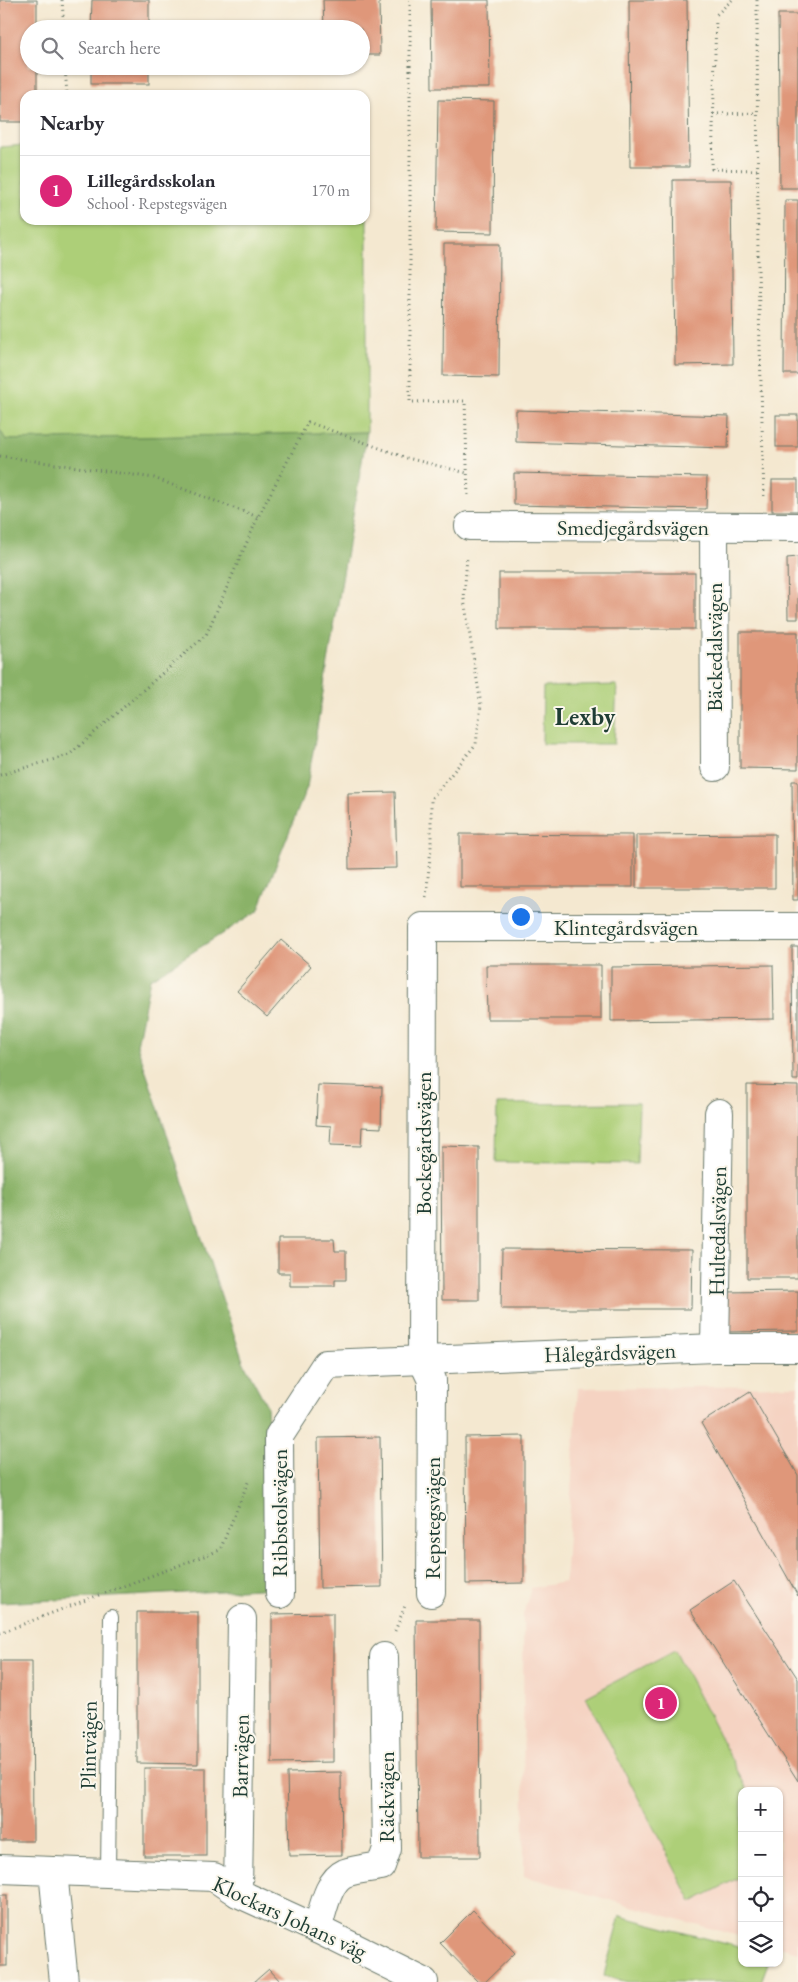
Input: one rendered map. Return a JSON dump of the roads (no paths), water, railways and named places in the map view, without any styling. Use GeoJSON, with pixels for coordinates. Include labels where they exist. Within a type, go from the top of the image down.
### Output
{"type":"FeatureCollection","features":[{"type":"Feature","properties":{"kind":"street","name":"Smedjegårdsvägen"},"geometry":{"type":"LineString","coordinates":[[469,526],[798,527]]}},
{"type":"Feature","properties":{"kind":"street","name":"Bäckedalsvägen"},"geometry":{"type":"LineString","coordinates":[[714,528],[714,767]]}},
{"type":"Feature","properties":{"kind":"street","name":"Klintegårdsvägen"},"geometry":{"type":"LineString","coordinates":[[423,927],[798,927]]}},
{"type":"Feature","properties":{"kind":"street","name":"Bockegårdsvägen"},"geometry":{"type":"LineString","coordinates":[[422,1359],[423,927]]}},
{"type":"Feature","properties":{"kind":"street","name":"Hultedalsvägen"},"geometry":{"type":"LineString","coordinates":[[715,1348],[719,1113]]}},
{"type":"Feature","properties":{"kind":"street","name":"Hålegårdsvägen"},"geometry":{"type":"LineString","coordinates":[[422,1359],[715,1348],[798,1348]]}},
{"type":"Feature","properties":{"kind":"street","name":"Repstegsvägen"},"geometry":{"type":"LineString","coordinates":[[422,1359],[432,1380],[432,1593]]}},
{"type":"Feature","properties":{"kind":"street","name":"Ribbstolsvägen"},"geometry":{"type":"LineString","coordinates":[[280,1594],[279,1436],[326,1364],[422,1359]]}},
{"type":"Feature","properties":{"kind":"street","name":"Barrvägen"},"geometry":{"type":"LineString","coordinates":[[238,1893],[242,1619]]}},
{"type":"Feature","properties":{"kind":"street","name":"Räckvägen"},"geometry":{"type":"LineString","coordinates":[[317,1929],[330,1891],[337,1880],[345,1873],[381,1866],[387,1849],[384,1657]]}},
{"type":"Feature","properties":{"kind":"street","name":"Klockars Johans väg"},"geometry":{"type":"LineString","coordinates":[[0,1869],[214,1877],[238,1893],[317,1929],[424,1982]]}},
{"type":"Feature","properties":{"kind":"street"},"geometry":{"type":"LineString","coordinates":[[53,1871],[64,1982]]}},
{"type":"Feature","properties":{"kind":"lane","name":"Plintvägen"},"geometry":{"type":"LineString","coordinates":[[108,1873],[111,1617]]}},
{"type":"Feature","properties":{"kind":"place","name":"Lillegårdsskolan"},"geometry":{"type":"Point","coordinates":[661,1703]}},
{"type":"Feature","properties":{"kind":"district","name":"Lexby"},"geometry":{"type":"Point","coordinates":[585,717]}}]}
